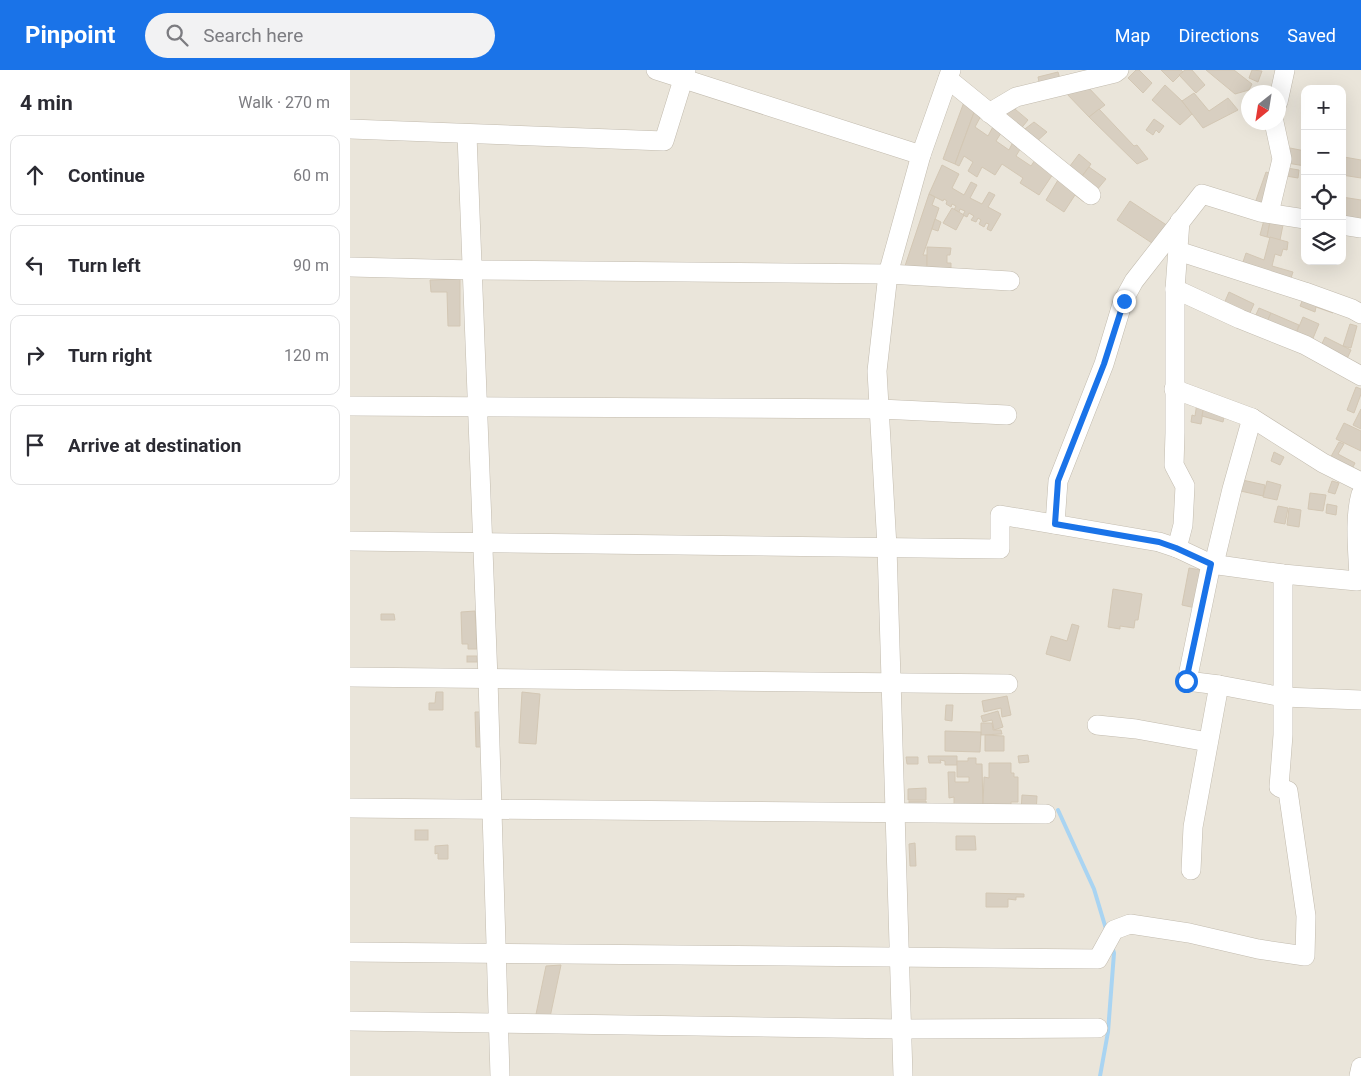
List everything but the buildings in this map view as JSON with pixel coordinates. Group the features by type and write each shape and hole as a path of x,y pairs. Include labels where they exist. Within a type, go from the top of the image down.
{"street":[{"path":"656,70 684,74 921,155"},
{"path":"989,113 1016,97 1115,73 1119,70"},
{"path":"1282,85 1285,70"},
{"path":"350,129 664,141 684,74"},
{"path":"903,1076 887,547 877,371 888,274 921,155 950,75 989,113 1091,195"},
{"path":"1269,213 1282,159 1276,130"},
{"path":"467,134 488,678 500,1076"},
{"path":"1055,524 1058,481 1104,364 1124,301 1134,281 1180,221 1202,194 1269,213 1301,218"},
{"path":"1176,548 1183,525 1184,486 1174,465 1176,432 1174,290 1180,221"},
{"path":"1346,226 1361,228"},
{"path":"1178,250 1305,292 1361,314"},
{"path":"350,267 888,274 1010,281"},
{"path":"1174,290 1305,345 1361,376"},
{"path":"1174,389 1252,418 1323,463 1361,482"},
{"path":"350,406 880,409 1007,415"},
{"path":"1252,418 1212,564 1186,681 1219,685 1283,698 1361,700"},
{"path":"350,541 1000,549 1000,515 1159,542 1212,564 1283,574 1357,581 1359,578 1358,528 1361,494"},
{"path":"350,952 1098,959 1114,930 1130,924 1189,933 1258,949 1305,956 1306,916 1288,791 1279,786 1283,735 1283,574"},
{"path":"350,677 1008,684"},
{"path":"1191,870 1193,827 1219,685"},
{"path":"1098,725 1136,729 1208,742"},
{"path":"350,808 1046,814"},
{"path":"350,1021 902,1029 1098,1028"},
{"path":"1359,1076 1361,1067"}],"shaded area":[{"path":"350,70 1361,70 1361,1076 350,1076"}],"waterway":[{"path":"1058,810 1094,889 1106,929"},
{"path":"1100,1076 1108,1032 1114,953 1112,947"}],"route":[{"path":"1124,301 1104,364 1058,481 1055,524 1159,542 1211,564 1186,681"}]}
